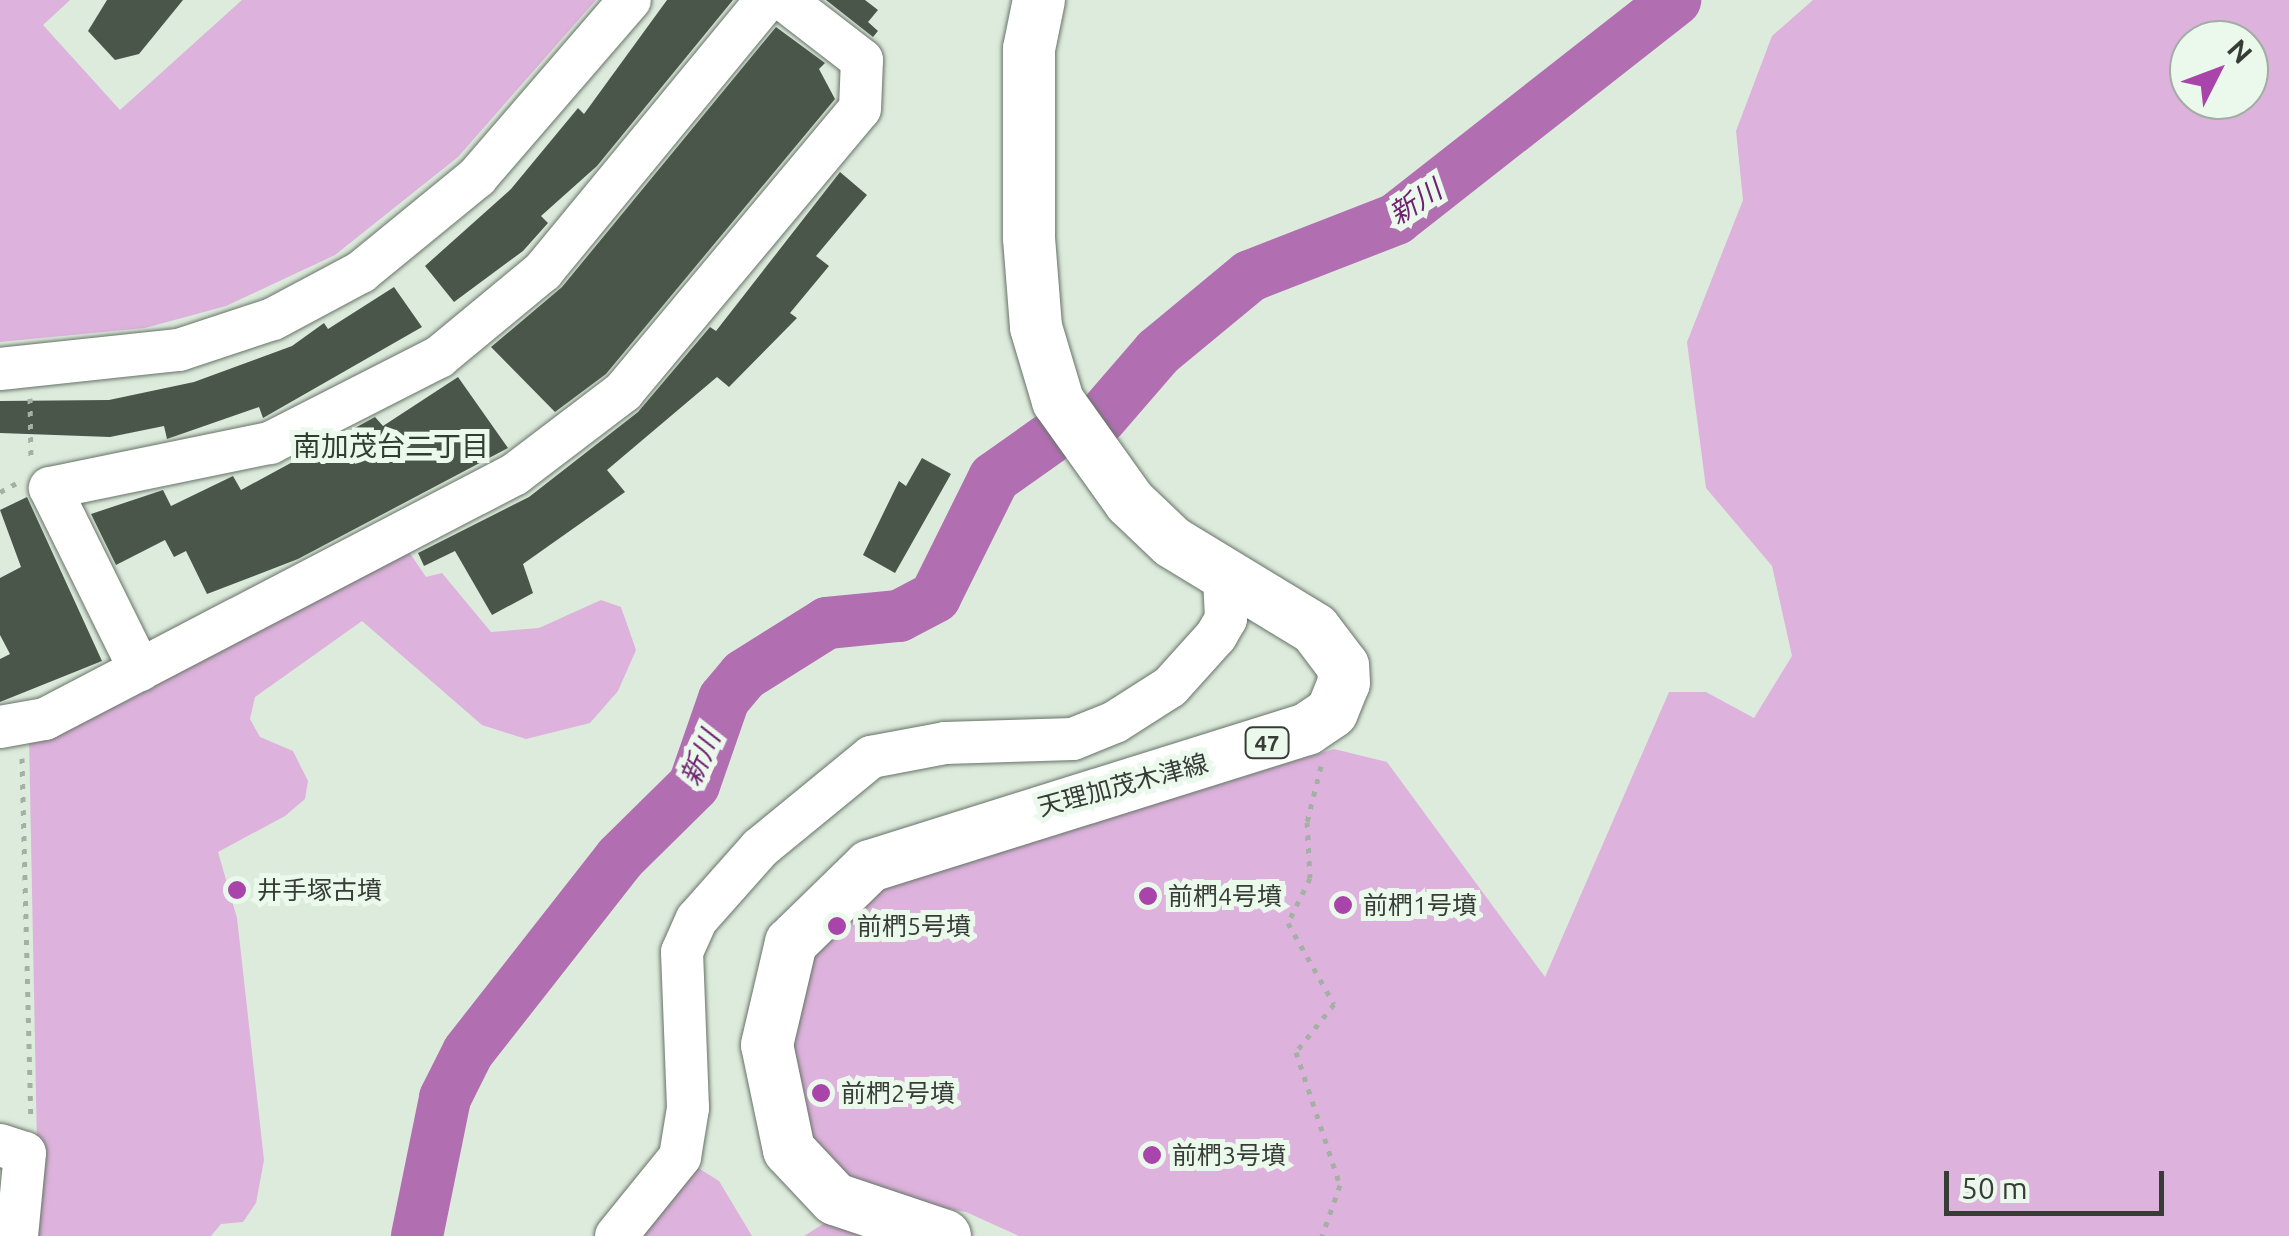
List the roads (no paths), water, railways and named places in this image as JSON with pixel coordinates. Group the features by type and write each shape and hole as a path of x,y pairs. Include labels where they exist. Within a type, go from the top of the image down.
{"main road":[{"name":"天理加茂木津線","path":"945,1236 836,1199 789,1150 767,1045 791,943 824,902 904,850 1308,729 1342,698 1334,649 1292,613 1224,577 1172,542 1098,466 1046,370 1026,107 1040,0"}],"street":[{"path":"15,370 130,361 226,337 361,272 477,177 630,0"},
{"path":"140,670 50,488 270,443 439,357 543,271 766,0"},
{"path":"10,726 140,670 515,474 652,363 860,108 862,60 784,0"},
{"path":"616,1236 680,1157 688,1108 682,952 697,919 760,848 871,758 945,744 1074,738 1115,722 1170,687 1216,636 1226,618 1224,577"},
{"path":"13,1149 17,1236"}],"waterway":[{"name":"新川","path":"1101,418 1158,352 1250,276 1396,219 1675,0"},
{"name":"新川","path":"417,1236 445,1098 468,1052 620,858 694,785 724,699 744,675 827,623 899,616 935,597 994,478 1049,439"}],"place":[{"name":"井手塚古墳","path":"237,890"},
{"name":"前椚4号墳","path":"1148,896"},
{"name":"前椚1号墳","path":"1343,905"},
{"name":"前椚5号墳","path":"837,926"},
{"name":"前椚2号墳","path":"821,1093"},
{"name":"前椚3号墳","path":"1152,1155"}],"district":[{"name":"南加茂台二丁目","path":"391,446"}]}
